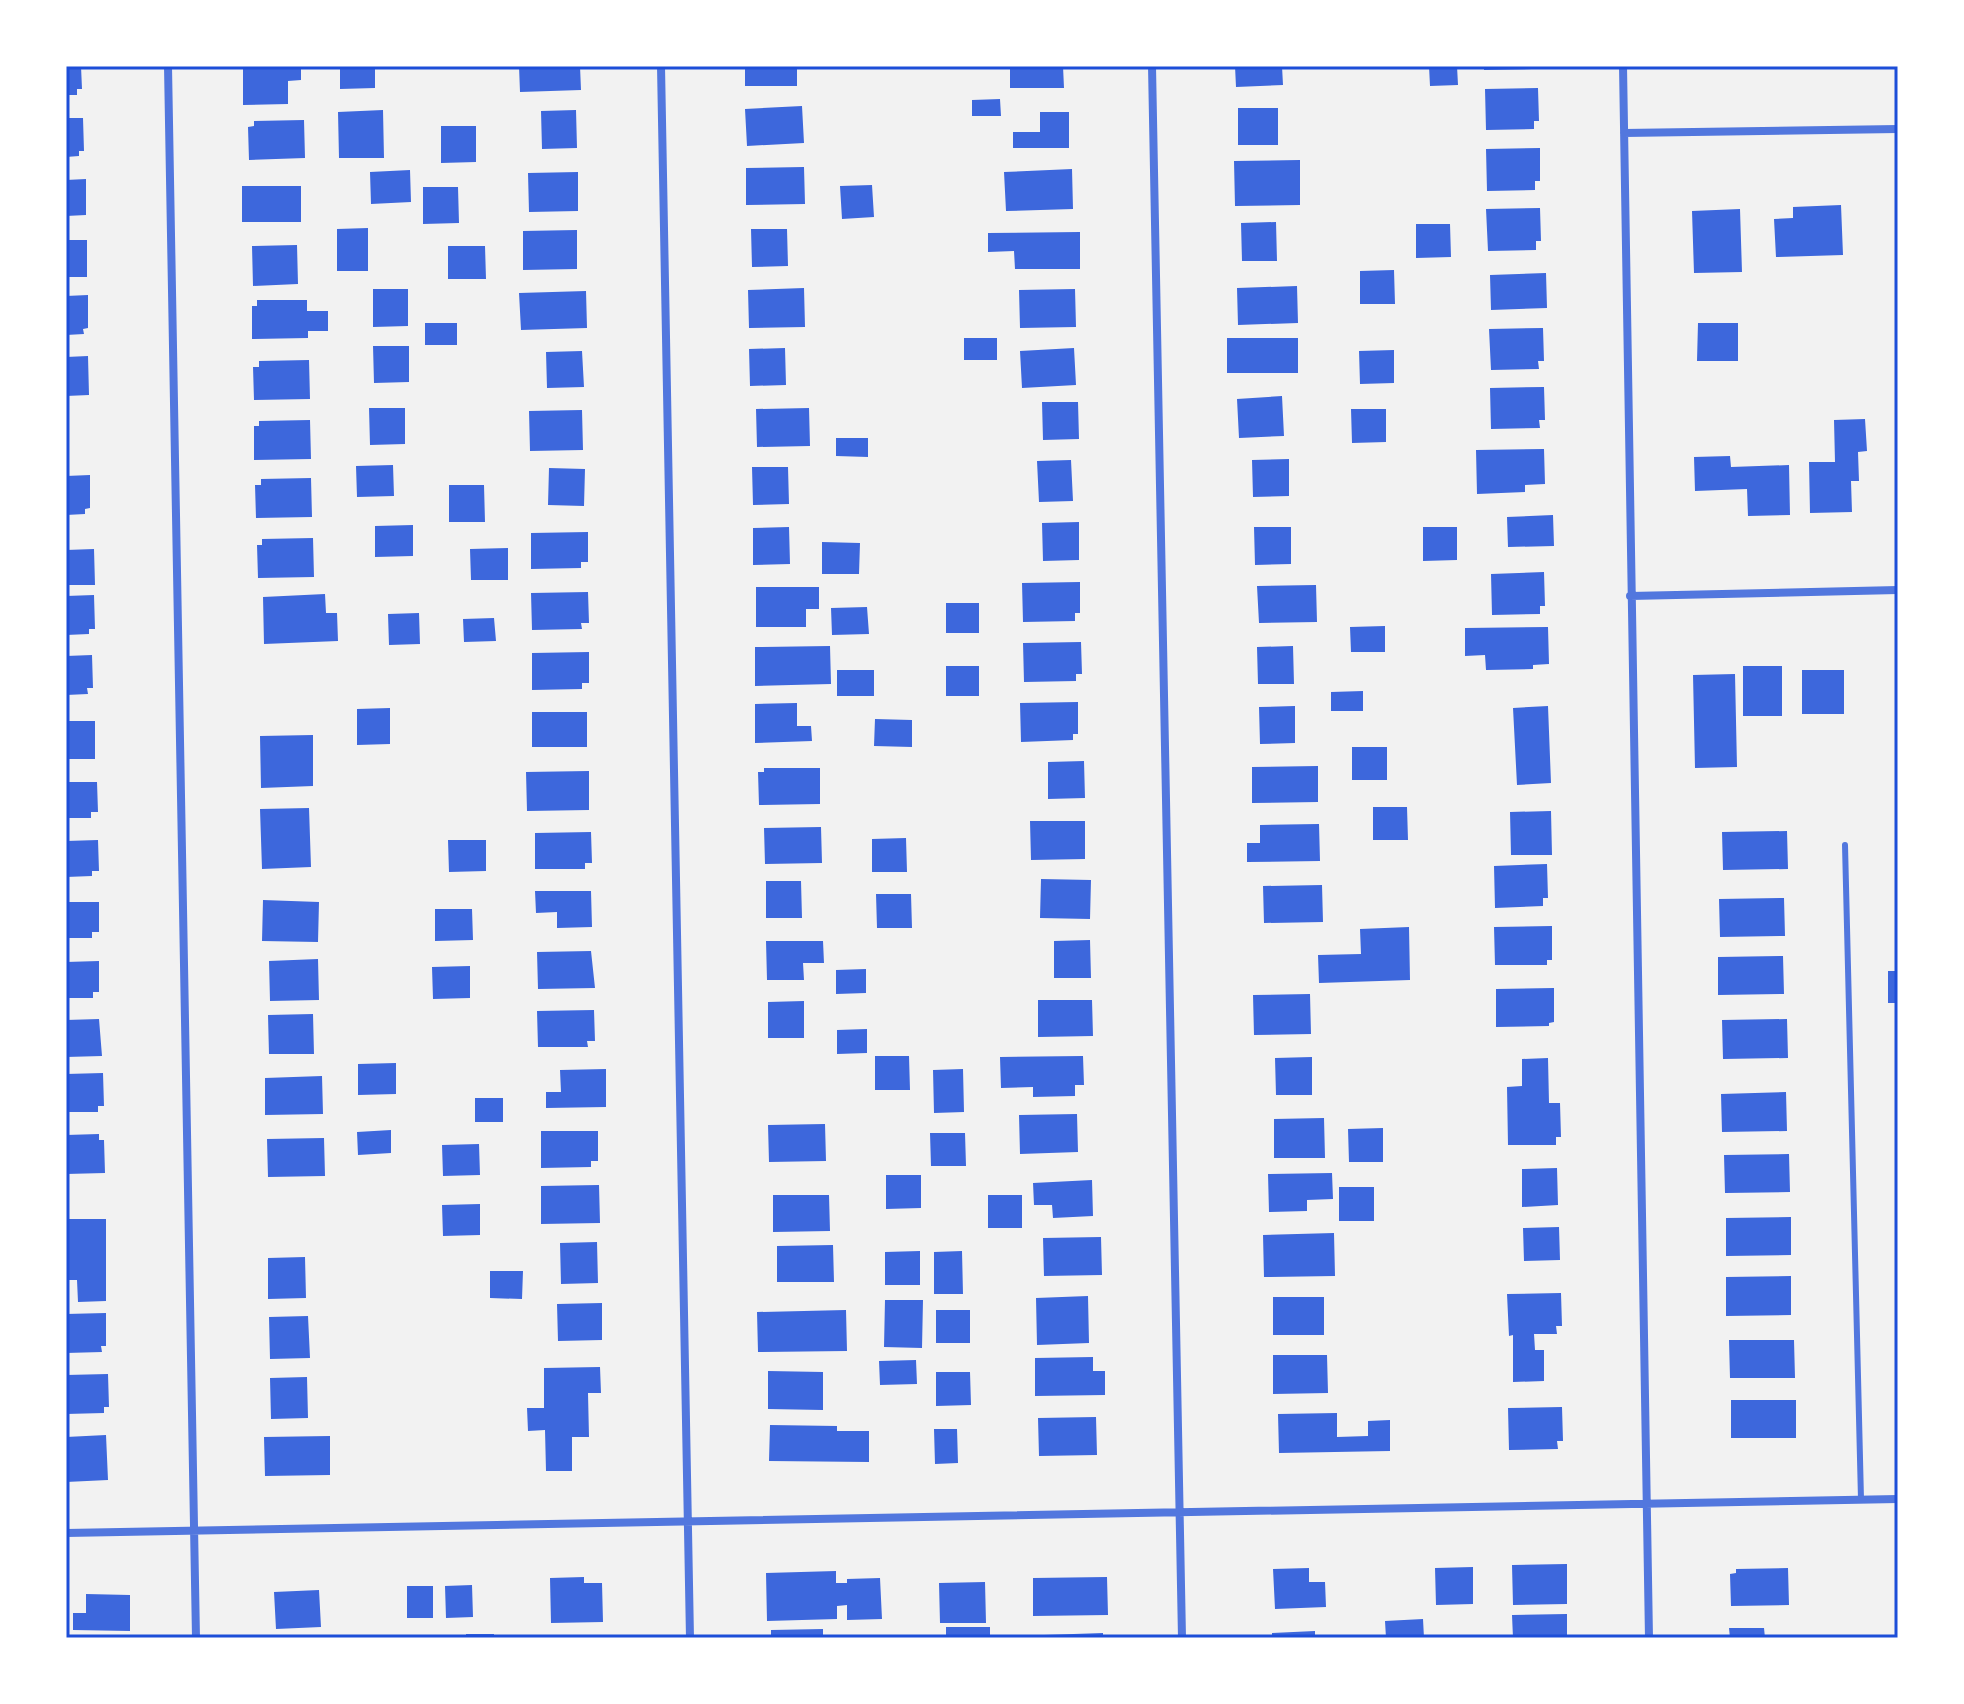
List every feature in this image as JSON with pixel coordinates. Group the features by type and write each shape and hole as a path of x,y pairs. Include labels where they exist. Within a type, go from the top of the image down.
{"street":[{"path":"168,66 196,1638"},
{"path":"661,66 690,1638"},
{"path":"1152,66 1182,1638"},
{"path":"1623,66 1649,1638"},
{"path":"1624,133 1898,129"},
{"path":"1630,596 1898,590"},
{"path":"66,1533 1898,1499"}],"lane":[{"path":"1845,845 1861,1499"}],"building":[{"path":"66,66 81,66 82,89 77,89 77,95 66,95"},
{"path":"243,66 301,66 301,80 288,81 288,104 243,105"},
{"path":"340,66 375,66 375,88 340,89"},
{"path":"519,66 580,66 581,90 520,92"},
{"path":"745,66 797,66 797,86 745,86"},
{"path":"1010,66 1063,66 1064,88 1010,88"},
{"path":"1235,66 1282,66 1283,85 1236,87"},
{"path":"1429,66 1457,66 1458,85 1430,86"},
{"path":"1484,66 1532,66 1532,69 1484,70"},
{"path":"1538,88 1539,121 1534,121 1534,129 1486,130 1485,89"},
{"path":"1000,99 1001,116 972,116 972,100"},
{"path":"802,106 804,143 747,146 745,109"},
{"path":"1238,108 1278,108 1278,145 1238,145"},
{"path":"383,110 384,158 339,158 338,112"},
{"path":"576,110 577,148 542,149 541,111"},
{"path":"1040,112 1069,112 1069,148 1013,148 1013,132 1040,132"},
{"path":"66,118 83,118 84,151 79,151 79,156 66,157"},
{"path":"304,120 305,158 249,160 248,127 254,126 254,121"},
{"path":"441,126 476,126 476,162 441,163"},
{"path":"1540,148 1540,181 1535,181 1535,190 1487,191 1486,149"},
{"path":"1300,160 1300,205 1235,206 1234,161"},
{"path":"804,167 805,204 746,205 746,168"},
{"path":"1072,169 1073,209 1006,211 1004,172"},
{"path":"410,170 411,202 371,204 370,172"},
{"path":"578,172 578,211 529,212 528,173"},
{"path":"86,179 86,215 66,216 66,180"},
{"path":"872,185 874,217 842,219 840,186"},
{"path":"242,186 301,186 301,222 242,222"},
{"path":"423,187 458,187 459,223 423,224"},
{"path":"1841,205 1843,255 1776,257 1774,219 1793,218 1793,207"},
{"path":"1540,208 1541,241 1536,241 1536,250 1488,251 1486,209"},
{"path":"1740,209 1742,272 1694,273 1692,211"},
{"path":"1276,222 1277,261 1242,261 1241,223"},
{"path":"1416,224 1450,224 1451,257 1416,258"},
{"path":"368,228 368,271 337,271 337,229"},
{"path":"751,229 787,229 788,266 752,267"},
{"path":"577,230 577,269 523,270 523,231"},
{"path":"1080,232 1080,269 1015,269 1014,251 988,252 988,233"},
{"path":"66,240 87,240 87,277 66,277"},
{"path":"297,245 298,284 253,286 252,246"},
{"path":"448,246 485,246 486,279 448,279"},
{"path":"1394,270 1395,304 1360,304 1360,271"},
{"path":"1546,273 1547,308 1491,310 1490,275"},
{"path":"1297,286 1298,323 1238,325 1237,288"},
{"path":"804,288 805,327 749,328 748,290"},
{"path":"373,289 408,289 408,326 373,327"},
{"path":"1075,289 1076,327 1020,328 1019,290"},
{"path":"586,291 587,328 521,330 519,293"},
{"path":"88,295 88,328 83,329 84,334 66,335 66,296"},
{"path":"257,300 307,300 307,311 328,311 328,331 308,331 308,338 252,339 252,306 257,306"},
{"path":"425,323 457,323 457,345 425,345"},
{"path":"1698,323 1738,323 1738,361 1697,361"},
{"path":"1543,328 1544,361 1538,361 1539,369 1491,370 1489,329"},
{"path":"964,338 997,338 997,360 964,360"},
{"path":"1227,338 1298,338 1298,373 1227,373"},
{"path":"373,346 409,346 409,382 374,383"},
{"path":"785,348 786,385 750,386 749,349"},
{"path":"1074,348 1076,385 1022,388 1020,351"},
{"path":"1394,350 1394,383 1360,384 1359,351"},
{"path":"582,351 584,387 547,388 546,352"},
{"path":"88,356 89,395 66,396 66,357"},
{"path":"309,360 310,399 254,400 253,367 259,367 259,361"},
{"path":"1544,387 1545,420 1539,420 1540,428 1491,429 1490,388"},
{"path":"1282,396 1284,436 1239,438 1237,399"},
{"path":"1042,402 1078,402 1079,439 1043,440"},
{"path":"369,408 405,408 405,444 370,445"},
{"path":"809,408 810,446 757,447 756,409"},
{"path":"1351,409 1386,409 1386,442 1352,443"},
{"path":"582,410 583,450 530,451 529,411"},
{"path":"1865,419 1867,451 1858,452 1859,481 1851,481 1852,512 1810,513 1809,462 1835,462 1834,420"},
{"path":"310,420 311,459 254,460 254,426 259,426 259,421"},
{"path":"836,438 868,438 868,457 836,456"},
{"path":"1544,449 1545,484 1525,485 1525,492 1477,494 1476,450"},
{"path":"1730,456 1731,467 1789,465 1790,515 1748,516 1747,489 1695,491 1694,457"},
{"path":"1289,459 1289,496 1253,497 1252,460"},
{"path":"1071,460 1073,501 1039,502 1037,461"},
{"path":"393,465 394,496 357,497 356,466"},
{"path":"752,467 788,467 789,504 753,505"},
{"path":"549,468 585,469 584,506 548,505"},
{"path":"90,475 90,508 85,509 85,514 66,515 66,476"},
{"path":"311,478 312,517 256,518 255,485 261,485 261,479"},
{"path":"449,485 484,485 485,522 449,522"},
{"path":"1553,515 1554,546 1508,547 1507,517"},
{"path":"1079,522 1079,560 1043,561 1042,523"},
{"path":"413,525 413,556 375,557 375,526"},
{"path":"789,527 790,564 753,565 753,528"},
{"path":"1254,527 1291,527 1291,564 1255,565"},
{"path":"1423,527 1457,527 1457,560 1423,561"},
{"path":"588,532 588,562 581,562 581,568 531,569 531,533"},
{"path":"313,538 314,577 258,578 257,545 262,545 262,539"},
{"path":"822,542 860,543 859,574 822,574"},
{"path":"508,548 508,580 471,580 470,549"},
{"path":"94,549 95,585 66,585 66,550"},
{"path":"1544,572 1545,606 1540,606 1540,614 1492,615 1491,574"},
{"path":"1080,582 1080,613 1075,613 1075,621 1023,622 1022,583"},
{"path":"1316,585 1317,622 1259,623 1257,586"},
{"path":"756,587 819,587 819,609 806,609 806,627 756,627"},
{"path":"588,592 589,623 581,623 582,629 532,630 531,593"},
{"path":"325,594 326,613 337,613 338,641 264,644 263,597"},
{"path":"94,595 95,629 89,629 89,634 66,635 66,596"},
{"path":"946,603 979,603 979,633 946,633"},
{"path":"867,607 869,634 832,635 831,608"},
{"path":"419,613 420,644 389,645 388,614"},
{"path":"494,618 496,641 464,642 463,619"},
{"path":"1385,626 1385,652 1351,652 1350,627"},
{"path":"1548,627 1549,664 1533,665 1533,669 1486,670 1485,655 1465,656 1465,628"},
{"path":"1081,642 1082,674 1076,674 1076,681 1024,682 1023,643"},
{"path":"830,646 831,684 755,686 755,647"},
{"path":"1293,646 1294,684 1258,684 1257,647"},
{"path":"589,652 589,683 582,683 582,689 532,690 532,653"},
{"path":"92,655 93,688 87,688 88,694 66,695 66,656"},
{"path":"946,666 979,666 979,696 946,696"},
{"path":"1743,666 1782,666 1782,716 1743,716"},
{"path":"837,670 874,670 874,696 837,696"},
{"path":"1802,670 1844,670 1844,714 1802,714"},
{"path":"1735,674 1737,767 1695,768 1693,675"},
{"path":"1363,691 1363,711 1331,711 1331,692"},
{"path":"1078,702 1078,734 1073,734 1073,740 1021,742 1020,703"},
{"path":"797,703 797,726 811,726 812,741 755,743 755,704"},
{"path":"1295,706 1295,743 1260,744 1259,707"},
{"path":"1548,706 1551,783 1517,785 1513,708"},
{"path":"390,708 390,744 357,745 357,709"},
{"path":"532,712 587,712 587,747 532,747"},
{"path":"875,719 912,720 912,747 874,746"},
{"path":"66,721 95,721 95,759 66,759"},
{"path":"313,735 313,786 261,788 260,736"},
{"path":"1352,747 1387,747 1387,780 1352,780"},
{"path":"1084,761 1085,798 1048,799 1048,762"},
{"path":"1318,766 1318,802 1252,803 1252,767"},
{"path":"764,768 820,768 820,804 759,805 758,772 764,772"},
{"path":"589,771 589,810 527,811 526,772"},
{"path":"66,782 97,782 98,812 91,812 91,818 66,818"},
{"path":"1373,807 1407,807 1408,840 1373,840"},
{"path":"309,808 311,867 262,869 260,809"},
{"path":"1551,811 1552,855 1511,855 1510,812"},
{"path":"1030,821 1085,821 1085,859 1031,860"},
{"path":"1319,824 1320,861 1247,862 1247,843 1260,843 1260,825"},
{"path":"821,827 822,863 765,864 764,828"},
{"path":"1787,831 1788,869 1723,870 1722,832"},
{"path":"591,832 592,863 585,863 585,869 535,869 535,833"},
{"path":"906,838 907,872 872,872 872,839"},
{"path":"98,840 99,871 92,871 92,876 66,877 66,841"},
{"path":"448,840 486,840 486,871 449,872"},
{"path":"1547,864 1548,898 1543,898 1543,906 1495,908 1494,866"},
{"path":"1041,879 1091,880 1090,919 1040,918"},
{"path":"766,881 801,881 802,918 766,918"},
{"path":"1322,885 1323,922 1264,923 1263,886"},
{"path":"535,891 591,891 592,927 557,928 557,912 536,913"},
{"path":"876,894 911,894 912,928 877,928"},
{"path":"1784,898 1785,936 1720,937 1719,899"},
{"path":"263,900 319,902 318,942 262,941"},
{"path":"66,902 99,902 99,932 92,932 92,938 66,938"},
{"path":"435,909 472,909 473,940 435,941"},
{"path":"1552,926 1552,960 1547,960 1547,965 1495,965 1494,927"},
{"path":"1409,927 1410,980 1319,983 1318,955 1361,954 1360,929"},
{"path":"1090,940 1091,978 1054,978 1054,941"},
{"path":"766,941 823,941 824,963 803,963 804,980 767,980"},
{"path":"591,951 595,988 538,989 537,952"},
{"path":"1783,956 1784,994 1718,995 1718,957"},
{"path":"318,959 319,1000 270,1001 269,961"},
{"path":"99,961 99,992 93,992 93,998 66,998 66,962"},
{"path":"470,966 470,998 433,999 432,967"},
{"path":"866,969 866,993 836,994 836,970"},
{"path":"1888,971 1898,971 1898,1003 1888,1003"},
{"path":"1554,988 1554,1022 1549,1026 1496,1027 1496,989"},
{"path":"1310,994 1311,1034 1254,1035 1253,995"},
{"path":"1038,1000 1092,1000 1093,1036 1038,1037"},
{"path":"804,1001 804,1038 768,1038 768,1002"},
{"path":"594,1010 595,1041 587,1041 588,1047 538,1047 537,1011"},
{"path":"313,1014 314,1054 269,1054 268,1015"},
{"path":"99,1019 102,1056 66,1057 66,1020"},
{"path":"1787,1019 1788,1058 1723,1059 1722,1020"},
{"path":"867,1029 867,1053 837,1054 837,1030"},
{"path":"875,1056 909,1056 910,1090 875,1090"},
{"path":"1083,1056 1084,1085 1075,1085 1075,1096 1033,1097 1033,1087 1001,1088 1000,1057"},
{"path":"1312,1057 1312,1095 1276,1095 1275,1058"},
{"path":"1548,1058 1549,1103 1560,1103 1561,1137 1556,1137 1556,1145 1508,1145 1507,1087 1522,1086 1522,1059"},
{"path":"396,1063 396,1094 358,1095 358,1064"},
{"path":"606,1069 606,1107 546,1108 546,1092 561,1092 560,1070"},
{"path":"963,1069 964,1112 934,1113 933,1070"},
{"path":"103,1073 104,1106 98,1106 98,1112 66,1112 66,1074"},
{"path":"322,1076 323,1114 265,1115 265,1078"},
{"path":"1786,1092 1787,1131 1722,1132 1721,1094"},
{"path":"475,1098 503,1098 503,1122 475,1122"},
{"path":"1077,1114 1078,1152 1020,1154 1019,1115"},
{"path":"1324,1118 1325,1158 1274,1158 1274,1119"},
{"path":"825,1124 826,1161 769,1162 768,1125"},
{"path":"1383,1128 1383,1162 1349,1162 1348,1129"},
{"path":"391,1130 391,1153 358,1155 357,1132"},
{"path":"541,1131 598,1131 598,1161 591,1161 591,1167 541,1168"},
{"path":"930,1133 965,1133 966,1166 931,1166"},
{"path":"99,1134 99,1140 104,1140 105,1173 66,1174 66,1135"},
{"path":"324,1138 325,1176 268,1177 267,1139"},
{"path":"479,1144 480,1175 443,1176 442,1145"},
{"path":"1789,1154 1790,1192 1725,1193 1724,1155"},
{"path":"1557,1168 1558,1205 1522,1207 1522,1169"},
{"path":"1332,1173 1333,1199 1307,1200 1307,1211 1269,1212 1268,1174"},
{"path":"886,1175 921,1175 921,1208 886,1209"},
{"path":"1092,1180 1093,1216 1053,1218 1052,1205 1034,1205 1033,1183"},
{"path":"599,1185 600,1223 541,1224 541,1186"},
{"path":"1339,1187 1374,1187 1374,1221 1339,1221"},
{"path":"773,1195 829,1195 830,1231 773,1232"},
{"path":"988,1195 1022,1195 1022,1228 988,1228"},
{"path":"480,1204 480,1235 443,1236 442,1205"},
{"path":"1791,1217 1791,1255 1726,1256 1726,1218"},
{"path":"66,1219 106,1219 106,1301 78,1302 77,1280 66,1280"},
{"path":"1559,1227 1560,1260 1524,1261 1523,1228"},
{"path":"1334,1233 1335,1276 1264,1277 1263,1235"},
{"path":"1101,1237 1102,1275 1044,1276 1043,1238"},
{"path":"597,1242 598,1283 561,1284 560,1243"},
{"path":"833,1245 834,1282 777,1282 777,1246"},
{"path":"920,1251 920,1285 885,1285 885,1252"},
{"path":"962,1251 963,1294 934,1294 934,1252"},
{"path":"305,1257 306,1298 268,1299 268,1258"},
{"path":"490,1271 523,1271 522,1299 490,1298"},
{"path":"1791,1276 1791,1315 1726,1316 1726,1277"},
{"path":"1561,1293 1562,1326 1556,1326 1557,1334 1534,1334 1535,1350 1544,1350 1544,1381 1513,1382 1513,1335 1509,1336 1507,1294"},
{"path":"1088,1296 1089,1343 1037,1345 1036,1298"},
{"path":"1273,1297 1324,1297 1324,1335 1273,1335"},
{"path":"885,1300 923,1300 922,1348 884,1347"},
{"path":"602,1303 602,1340 558,1341 557,1304"},
{"path":"846,1310 847,1351 758,1352 757,1312"},
{"path":"936,1310 970,1310 970,1343 936,1343"},
{"path":"106,1313 106,1346 101,1346 102,1352 66,1353 66,1314"},
{"path":"308,1316 310,1358 270,1359 269,1317"},
{"path":"1729,1340 1794,1340 1795,1378 1730,1378"},
{"path":"1273,1355 1327,1355 1328,1393 1273,1394"},
{"path":"1093,1357 1093,1371 1105,1371 1105,1395 1035,1396 1035,1358"},
{"path":"916,1360 917,1384 880,1385 879,1361"},
{"path":"600,1367 601,1393 588,1393 589,1437 572,1437 572,1471 546,1471 545,1430 528,1431 527,1408 544,1408 544,1368"},
{"path":"768,1371 823,1372 823,1410 768,1409"},
{"path":"936,1372 970,1372 971,1405 936,1406"},
{"path":"108,1374 109,1407 104,1407 104,1413 66,1414 66,1375"},
{"path":"307,1377 308,1418 271,1419 270,1378"},
{"path":"1731,1400 1796,1400 1796,1438 1731,1438"},
{"path":"1562,1407 1563,1441 1557,1441 1558,1449 1509,1450 1508,1408"},
{"path":"1337,1413 1337,1437 1368,1436 1368,1421 1390,1420 1390,1451 1279,1453 1278,1414"},
{"path":"1096,1417 1097,1455 1039,1456 1038,1418"},
{"path":"770,1425 837,1426 837,1431 869,1431 869,1462 769,1461"},
{"path":"934,1429 957,1429 958,1463 935,1464"},
{"path":"106,1435 108,1480 66,1482 66,1437"},
{"path":"330,1436 330,1475 265,1476 264,1437"},
{"path":"1567,1564 1567,1604 1513,1605 1512,1565"},
{"path":"1473,1567 1473,1604 1436,1605 1435,1568"},
{"path":"1309,1568 1309,1582 1325,1582 1326,1607 1275,1609 1273,1569"},
{"path":"1788,1568 1789,1605 1731,1606 1730,1574 1736,1573 1736,1569"},
{"path":"836,1571 836,1583 847,1583 847,1579 880,1578 882,1619 847,1620 847,1605 837,1606 837,1619 767,1621 766,1573"},
{"path":"584,1577 584,1583 602,1583 603,1622 551,1623 550,1578"},
{"path":"1107,1577 1108,1615 1033,1616 1033,1578"},
{"path":"985,1582 986,1623 940,1623 939,1583"},
{"path":"472,1585 473,1617 446,1618 445,1586"},
{"path":"407,1586 433,1586 433,1618 407,1618"},
{"path":"319,1590 321,1627 276,1629 274,1592"},
{"path":"86,1594 130,1595 130,1631 73,1630 73,1613 86,1613"},
{"path":"1567,1614 1567,1638 1513,1638 1512,1615"},
{"path":"1423,1619 1424,1638 1386,1638 1385,1621"},
{"path":"946,1627 990,1627 990,1638 946,1638"},
{"path":"1729,1628 1764,1628 1765,1638 1730,1638"},
{"path":"823,1629 823,1638 771,1638 771,1630"},
{"path":"1315,1631 1315,1638 1272,1638 1272,1633"},
{"path":"1103,1633 1103,1638 1044,1638 1044,1635"},
{"path":"466,1634 494,1634 494,1638 466,1638"}]}
